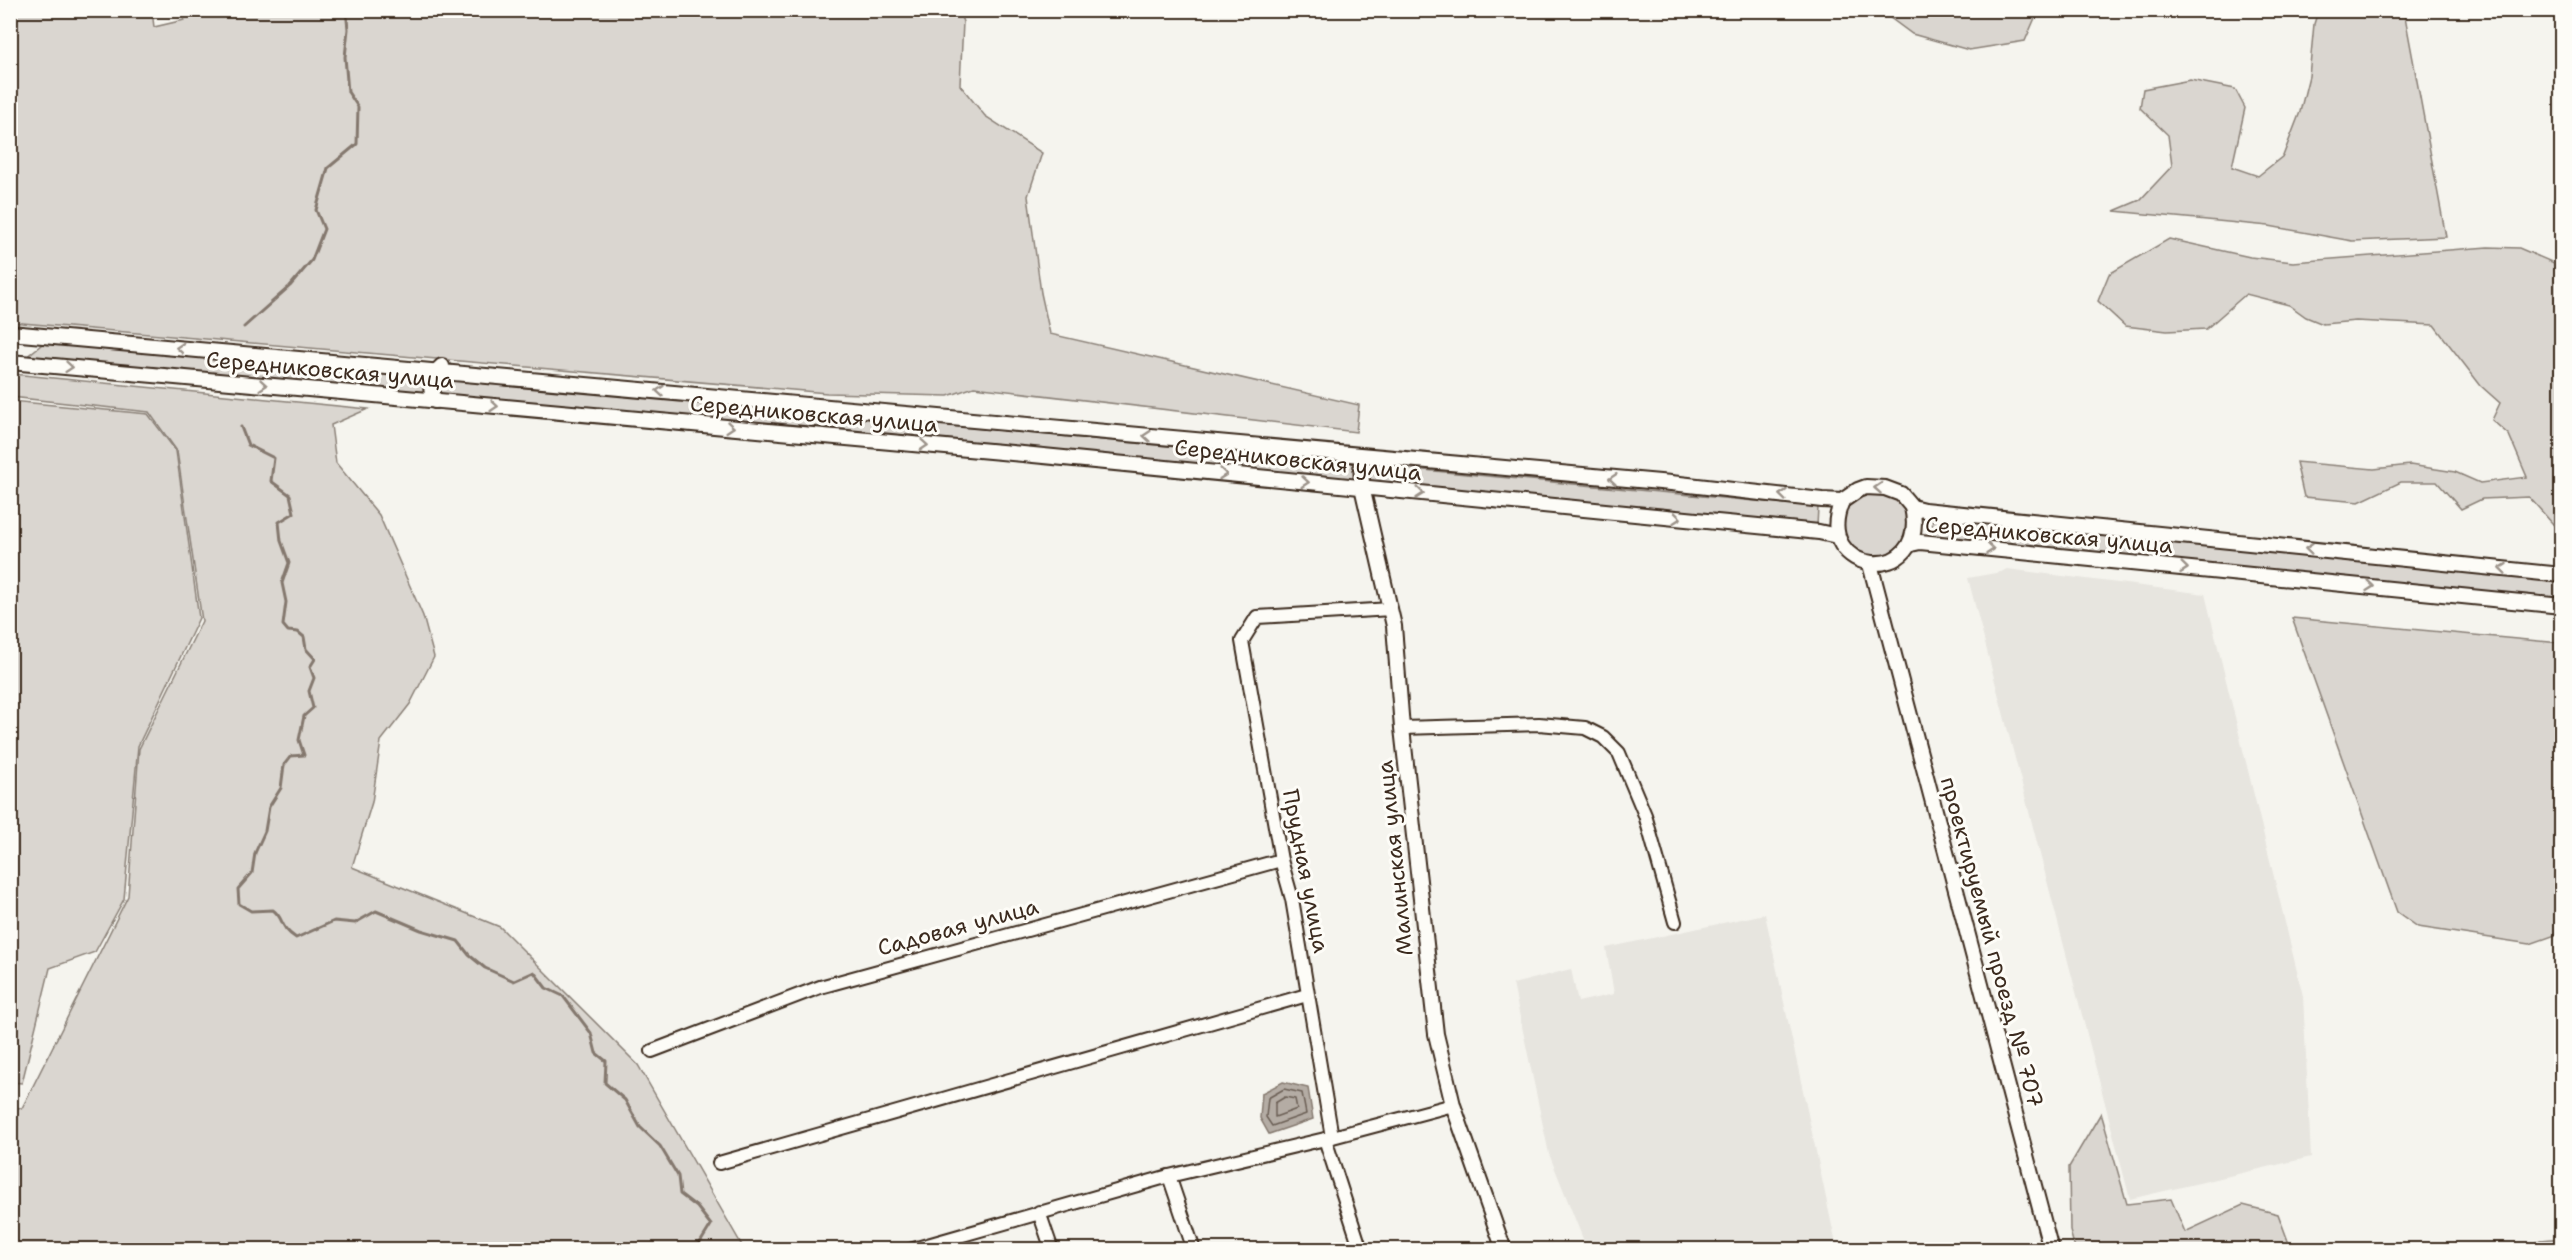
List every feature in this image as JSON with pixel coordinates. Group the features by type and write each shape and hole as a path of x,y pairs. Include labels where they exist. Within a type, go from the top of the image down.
{"street":[{"name":"Середниковская улица","path":"10,333 1842,501 1866,487 1885,488 1901,494 1912,507 1924,510 2562,575"},
{"name":"Середниковская улица","path":"10,362 1023,454 1819,532 1837,536"},
{"path":"435,401 430,387 431,379 436,371"},
{"name":"Малинская улица","path":"1361,456 1362,487 1391,609 1436,1034 1453,1104 1504,1250"},
{"path":"1842,501 1836,514 1837,536 1845,550 1853,557 1870,564"},
{"path":"1911,544 1915,527 1912,507"},
{"name":"Середниковская улица","path":"1870,564 1897,558 1911,544 1920,542 2562,606"},
{"name":"проектируемый проезд № 707","path":"1870,564 2050,1250"},
{"name":"Прудная улица","path":"1360,1250 1328,1138 1292,899 1281,860 1242,641 1257,617 1391,609"},
{"path":"1402,728 1539,724 1585,728 1603,737 1619,753 1645,815 1675,922"},
{"name":"Садовая улица","path":"652,1050 820,987 1281,860"},
{"path":"719,1163 1307,995"},
{"path":"910,1250 1170,1176 1328,1138 1453,1104"},
{"path":"1170,1176 1194,1250"},
{"path":"1040,1212 1052,1250"}],"shaded area":[{"path":"25,10 152,11 154,27 184,20 188,10 959,11 963,22 960,85 985,116 1042,153 1028,196 1041,293 1050,334 1359,405 1356,432 974,387 948,396 827,393 11,322 10,13"},
{"path":"1888,10 2038,11 2025,41 1969,50 1912,34 1889,17"},
{"path":"2318,11 2404,11 2446,237 2352,241 2269,226 2114,211 2140,200 2172,166 2168,135 2140,108 2143,89 2190,80 2235,89 2245,108 2232,167 2258,176 2283,156 2300,112 2309,76 2314,24"},
{"path":"2169,239 2250,257 2293,262 2488,247 2519,248 2561,266 2561,533 2529,497 2482,499 2461,509 2437,482 2401,482 2359,502 2304,497 2296,462 2374,469 2410,465 2455,472 2480,483 2527,477 2509,435 2492,420 2500,403 2481,386 2434,325 2356,321 2323,324 2306,317 2289,305 2246,294 2206,329 2167,331 2125,326 2098,301 2109,274"},
{"path":"46,341 1818,507 1817,526 25,358"},
{"path":"13,374 368,409 331,425 336,463 379,515 423,616 434,657 410,704 381,741 372,802 352,867 500,927 638,1065 744,1249 11,1249 11,1107 22,1108 128,896 139,749 202,621 177,451 149,412 11,397"},
{"path":"11,401 148,414 176,451 199,618 138,746 124,899 95,952 50,968 22,1083 10,1082"},
{"path":"1871,489 1903,502 1911,522 1898,552 1866,559 1842,537 1847,504"},
{"path":"1933,518 2561,580 2561,599 1931,536"},
{"path":"2007,569 2205,594 2303,996 2311,1157 2130,1199 1968,578"},
{"path":"2292,618 2561,643 2561,933 2530,944 2418,927 2397,912"},
{"path":"1765,914 1837,1249 1587,1249 1549,1154 1513,984 1571,969 1578,1002 1614,994 1606,948"},
{"path":"2101,1113 2127,1204 2171,1199 2185,1232 2243,1205 2278,1214 2291,1249 2075,1249 2070,1231 2069,1167"},
{"path":"2561,1238 2561,1244 2552,1249 2523,1249 2541,1240"}],"water":[{"path":"1283,1082 1308,1088 1313,1119 1269,1134 1260,1118 1262,1093"}],"waterway":[{"path":"244,327 290,286 312,260 324,229 316,210 328,168 357,144 358,107 348,92 345,57 348,29 346,10"},
{"path":"241,427 248,445 274,458 271,481 290,495 294,513 279,522 281,541 289,563 282,583 286,602 283,625 288,631 298,632 304,637 306,649 315,659 310,667 314,678 309,691 313,708 304,716 299,740 304,755 291,756 284,765 281,788 269,807 265,831 255,853 252,873 238,889 239,904 251,911 273,910 286,930 296,938 334,921 355,923 376,911 421,930 458,941 469,955 485,968 514,981 534,972 546,988 563,996 591,1033 596,1053 606,1061 605,1083 625,1100 640,1127 660,1146 678,1176 680,1194 697,1207 711,1225 698,1246 700,1250"}]}
